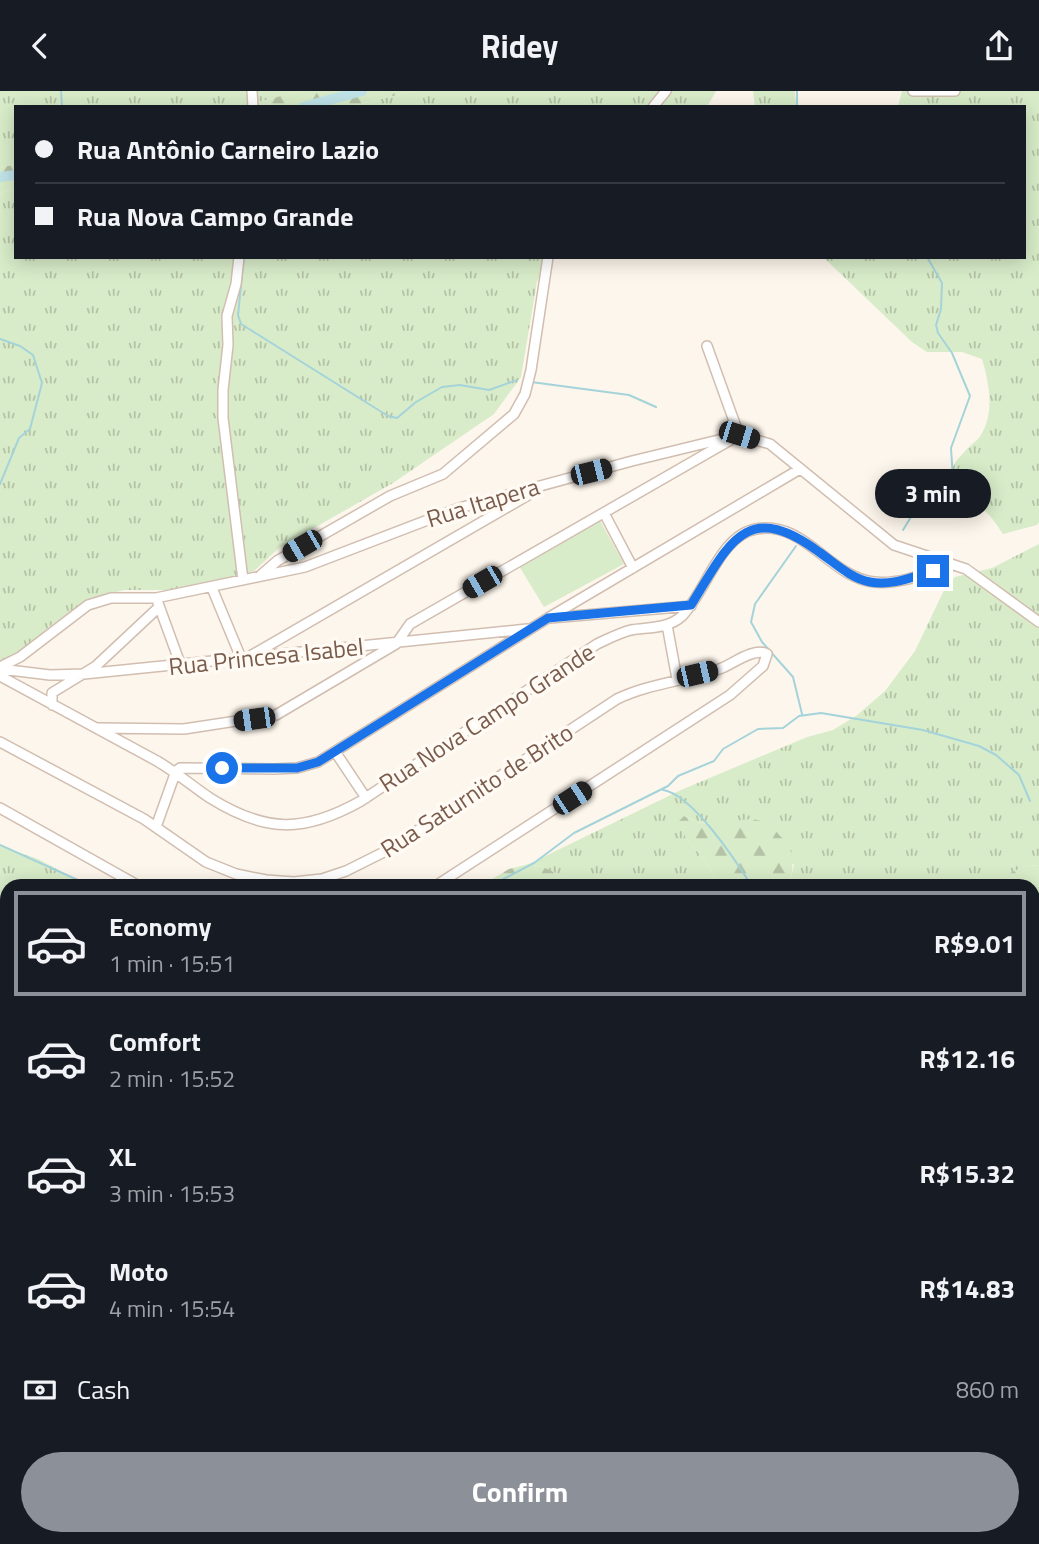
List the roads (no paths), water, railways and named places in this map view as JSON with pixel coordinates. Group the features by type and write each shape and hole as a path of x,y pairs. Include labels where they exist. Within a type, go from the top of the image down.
{"street":[{"path":"655,105 666,91"},
{"path":"913,91 955,91"},
{"path":"239,259 227,316 228,345 223,404 243,580"},
{"path":"261,576 276,561 390,496 443,474 514,414 525,394 531,370 548,259"},
{"path":"707,346 739,435"},
{"path":"97,728 184,729 276,715 396,644 410,624 739,435 770,445 894,545 966,569 1039,622"},
{"name":"Rua Itapera","path":"0,668 20,657 88,605 111,598 157,602 243,580 305,568 429,518 550,482 739,435"},
{"path":"156,827 176,771 185,767 297,768 318,762 548,618 800,468"},
{"path":"212,588 244,658 550,482"},
{"path":"604,513 633,568"},
{"name":"Rua Nova Campo Grande","path":"0,676 176,771 211,799 258,821 277,825 300,825 322,820 366,798 617,634 667,625 679,619 691,605 725,550 746,531 773,528 789,533 848,573 872,582 892,583 953,565"},
{"path":"52,705 52,693 96,666 157,602 181,666"},
{"path":"548,618 691,605"},
{"path":"667,625 677,679"},
{"name":"Rua Princesa Isabel","path":"0,668 57,675 84,674 532,628"},
{"name":"Rua Saturnito de Brito","path":"322,879 346,871 388,850 617,699 647,687 718,670 755,652 763,651 767,654 763,666 730,695 446,879"},
{"name":"Rua Saturnito de Brito","path":"0,742 156,827 206,862 236,874 261,879"},
{"path":"335,753 366,798"},
{"path":"0,808 126,879"}],"waterway":[{"path":"61,91 62,105"},
{"path":"310,105 362,91"},
{"path":"797,91 797,105"},
{"path":"0,177 14,175"},
{"path":"244,259 238,315 241,324 388,416 397,418 416,402 442,387 460,385 489,390 517,380"},
{"path":"903,530 914,512 951,487 951,448 970,396 952,353 938,333 936,325 941,309 942,283 928,259"},
{"path":"0,339 20,346 33,355 42,383 30,429 19,438 0,484"},
{"path":"531,382 629,395 656,407"},
{"path":"796,546 755,604 751,622 762,642 793,677 802,714"},
{"path":"503,879 534,863 574,833 668,786 678,776 714,761 723,749 758,729 783,728 799,716 821,713 923,730 979,746 996,755 1019,775 1030,801"},
{"path":"663,790 674,794 700,815 747,879"},
{"path":"0,845 76,879"}]}
